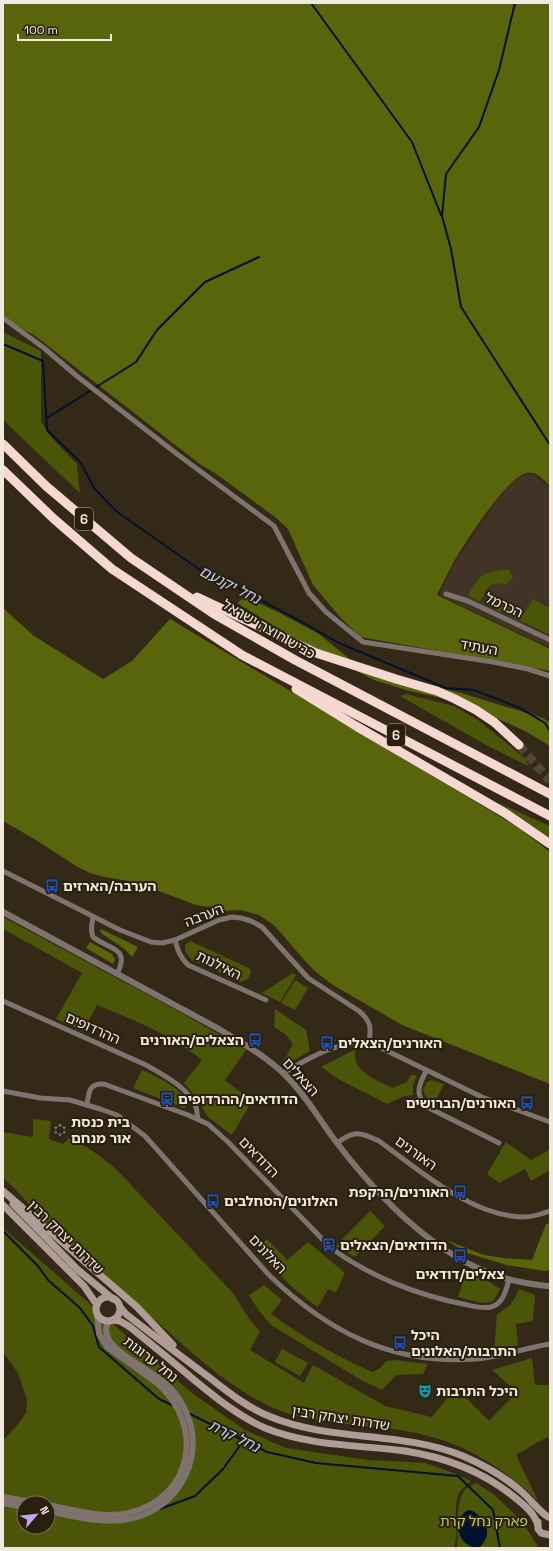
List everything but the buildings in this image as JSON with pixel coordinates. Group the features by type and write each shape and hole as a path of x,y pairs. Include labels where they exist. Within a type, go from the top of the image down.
{"highway":[{"name":"כביש חוצה ישראל","path":"3,444 46,486 131,558 220,617 276,650 550,794"},
{"name":"6","path":"3,470 54,520 112,568 242,655 550,816"},
{"path":"172,586 316,653 437,691 455,699 494,722 519,745"},
{"path":"242,655 356,726 506,812 550,844"}],"main road":[{"name":"שדרות יצחק רבין","path":"3,1192 73,1265 113,1298"},
{"path":"3,1192 137,1307 199,1370"},
{"name":"שדרות יצחק רבין","path":"3,1205 84,1286 92,1296 97,1309"},
{"path":"105,1298 113,1298 120,1307 118,1315 112,1320 102,1319 97,1309 99,1302 105,1298"},
{"name":"שדרות יצחק רבין","path":"120,1307 126,1314 199,1370 243,1402 270,1417 312,1429 420,1443 462,1456 485,1467 513,1485 549,1517"},
{"name":"שדרות יצחק רבין","path":"112,1320 120,1321 130,1326 224,1403 265,1428 310,1441 406,1452 432,1457 459,1465 509,1492 532,1514 536,1520 539,1531 547,1535"},
{"path":"538,1526 540,1520 545,1517 549,1517"},
{"path":"547,1535 550,1540"}],"street":[{"name":"העתיד","path":"3,318 44,348 78,377 177,454 274,526 309,594 326,612 363,642 493,662 528,669 550,676"},
{"name":"הכרמל","path":"446,594 468,601 550,640"},
{"name":"הערבה","path":"3,870 93,917 120,930 151,942 162,943 175,940 208,924 232,917 251,921 262,928 308,978 366,1017 371,1029 369,1044"},
{"name":"הצאלים","path":"3,912 244,1044 261,1055 283,1073 304,1097 337,1144 382,1195 434,1242 474,1266 509,1280 550,1286"},
{"path":"93,917 91,932 93,936 122,955 123,961 117,974"},
{"name":"האילנות","path":"175,940 181,958 188,965 266,1000"},
{"name":"ההרדופים","path":"3,1001 167,1077 185,1091 191,1098 196,1107 198,1119"},
{"path":"283,1073 328,1050 359,1042 379,1047 482,1097 550,1122"},
{"path":"426,1071 419,1086 419,1095 427,1107 499,1143"},
{"name":"הדודאים","path":"87,1105 89,1091 92,1087 97,1084 104,1084 198,1119 217,1131 331,1248 348,1260 375,1274 431,1296 479,1307 492,1307 499,1302 504,1296 509,1280"},
{"name":"האלונים","path":"3,1091 40,1098 70,1100 117,1115 145,1136 283,1289 330,1323 376,1347 395,1353 435,1359 475,1359 550,1344"},
{"name":"האורנים","path":"337,1144 352,1134 360,1133 367,1135 379,1141 444,1188 464,1200 497,1212 524,1217 550,1211"},
{"name":"נחל ערוגות","path":"56,1506 102,1515 121,1514 136,1511 156,1501 166,1492 176,1480 185,1461 187,1448 186,1431 182,1417 176,1405 157,1383 107,1347 99,1334 97,1309"},
{"name":"נחל ערוגות","path":"56,1512 101,1520 125,1520 134,1518 159,1506 173,1494 183,1480 190,1465 193,1449 192,1433 184,1409 175,1394 166,1384 113,1344 106,1332 106,1326 112,1320"},
{"path":"3,1497 16,1499"},
{"path":"3,1503 16,1505"}],"shaded area":[{"path":"527,474 534,475 550,487 550,648 439,595 453,565 497,500 512,483 521,476"}],"green space":[{"path":"3,3 550,3 550,486 540,476 534,473 527,473 518,477 508,486 497,498 466,543 452,565 437,595 550,649 550,671 360,637 340,617 313,585 288,529 275,517 215,473 201,465 34,335 3,319"},
{"path":"3,332 41,351 41,421 50,436 77,464 80,493 3,420"},
{"path":"508,569 513,577 505,585 495,583 489,587 479,602 468,595 480,578 487,573"},
{"path":"245,597 278,612 319,634 352,661 372,671 461,693 543,718 550,723 550,746 525,731 494,717 449,700 406,690 374,680 295,639 237,603"},
{"path":"499,598 524,614 533,599 545,606 550,607 550,635 493,608"},
{"path":"3,608 34,636 103,679 132,661 170,619 516,826 550,852 550,1084 402,1025 333,985 306,962 275,926 259,915 241,910 221,911 215,908 196,905 135,882 90,873 3,821"},
{"path":"406,694 454,706 478,720 526,759 528,766 486,745 400,696"},
{"path":"496,802 550,826 550,839"},
{"path":"3,917 178,1011 246,1050 225,1080 252,1101 232,1135 208,1117 196,1097 184,1083 202,1060 178,1043 125,1016 97,1005 83,1031 56,1019 82,973 3,929"},
{"path":"101,929 138,947 132,957 129,953 100,932"},
{"path":"190,941 249,968 251,971 249,977 241,982 192,960 185,947 185,945"},
{"path":"90,942 112,954 115,960 113,964 86,948"},
{"path":"293,973 296,975 280,1002 262,993"},
{"path":"295,980 308,988 295,1010 281,1003"},
{"path":"275,1009 306,1030 310,1051 291,1062 284,1061 293,1044 285,1034 274,1027"},
{"path":"356,1049 355,1057 357,1064 361,1069 372,1078 392,1088 407,1082 411,1075 417,1075 413,1085 413,1095 404,1096 387,1104 340,1080 321,1067"},
{"path":"142,1070 177,1089 186,1100 187,1106 184,1108 133,1088"},
{"path":"431,1080 444,1084 434,1104 428,1101 423,1090 427,1082"},
{"path":"33,1119 51,1121 49,1139 63,1144 69,1138 94,1152 116,1169 232,1292 248,1317 260,1331 250,1350 304,1383 313,1365 385,1406 432,1417 451,1393 460,1399 464,1396 489,1421 517,1392 492,1370 532,1358 535,1385 550,1385 550,1441 547,1437 516,1455 538,1501 511,1477 496,1467 467,1450 451,1443 416,1433 303,1418 267,1405 250,1396 219,1375 86,1260 44,1221 3,1178 3,1132 33,1137"},
{"path":"506,1142 531,1160 550,1150 550,1170 531,1181 525,1169 499,1183 487,1174"},
{"path":"370,1211 385,1226 355,1257 336,1246"},
{"path":"550,1223 550,1270 545,1271 507,1265 467,1253 446,1240 484,1255 532,1260 546,1224"},
{"path":"3,1228 192,1393 245,1430 286,1448 368,1460 426,1463 471,1481 458,1495 454,1548 3,1548 3,1440 15,1428 26,1413 27,1400 18,1373 3,1352"},
{"path":"267,1239 287,1260 308,1242 345,1273 336,1292 328,1289 318,1307 309,1301 285,1280 256,1249"},
{"path":"466,1273 488,1281 500,1289 493,1302 481,1303 458,1297"},
{"path":"264,1285 282,1300 271,1314 320,1346 373,1372 380,1368 386,1361 394,1360 428,1364 423,1374 396,1375 382,1390 361,1380 271,1325 259,1311 249,1295"},
{"path":"519,1289 535,1295 533,1321 516,1324 518,1345 494,1352 497,1314 511,1304"},
{"path":"282,1349 308,1363 300,1376 275,1362"},
{"name":"פארק נחל קרת","path":"476,1483 493,1494 521,1520 539,1548 457,1548 459,1502 465,1489"}],"water":[{"path":"469,1510 481,1518 487,1527 486,1538 479,1548 471,1547 465,1543 459,1532 459,1519"}],"waterway":[{"path":"311,3 412,142 441,215"},
{"path":"515,3 499,70 479,127 446,174 442,216 451,249 461,307 550,445"},
{"path":"47,418 136,362 157,330 205,282 259,257"},
{"name":"נחל יקנעם","path":"3,344 43,361 47,430 81,463 94,488 116,511 203,572 236,587 339,643 446,688 474,690 520,708 545,723 550,731"},
{"name":"נחל קרת","path":"3,1231 38,1266 48,1280 80,1308 93,1326 99,1347 159,1399 174,1406"},
{"name":"נחל קרת","path":"188,1413 267,1452 316,1463 458,1476 493,1510 500,1548"},
{"path":"160,1509 195,1496 223,1469 244,1440"}],"tunnel":[{"path":"519,745 550,781"}],"place":[{"name":"הערבה/הארזים","path":"52,886"},
{"name":"הצאלים/האורנים","path":"255,1040"},
{"name":"האורנים/הצאלים","path":"327,1043"},
{"name":"הדודאים/ההרדופים","path":"167,1099"},
{"name":"האורנים/הברושים","path":"527,1103"},
{"name":"בית כנסת אור מנחם","path":"60,1130"},
{"name":"האורנים/הרקפת","path":"460,1192"},
{"name":"האלונים/הסחלבים","path":"213,1201"},
{"name":"הדודאים/הצאלים","path":"329,1245"},
{"name":"צאלים/דודאים","path":"460,1256"},
{"name":"היכל התרבות/האלונים","path":"400,1343"},
{"name":"היכל התרבות","path":"425,1391"}]}
